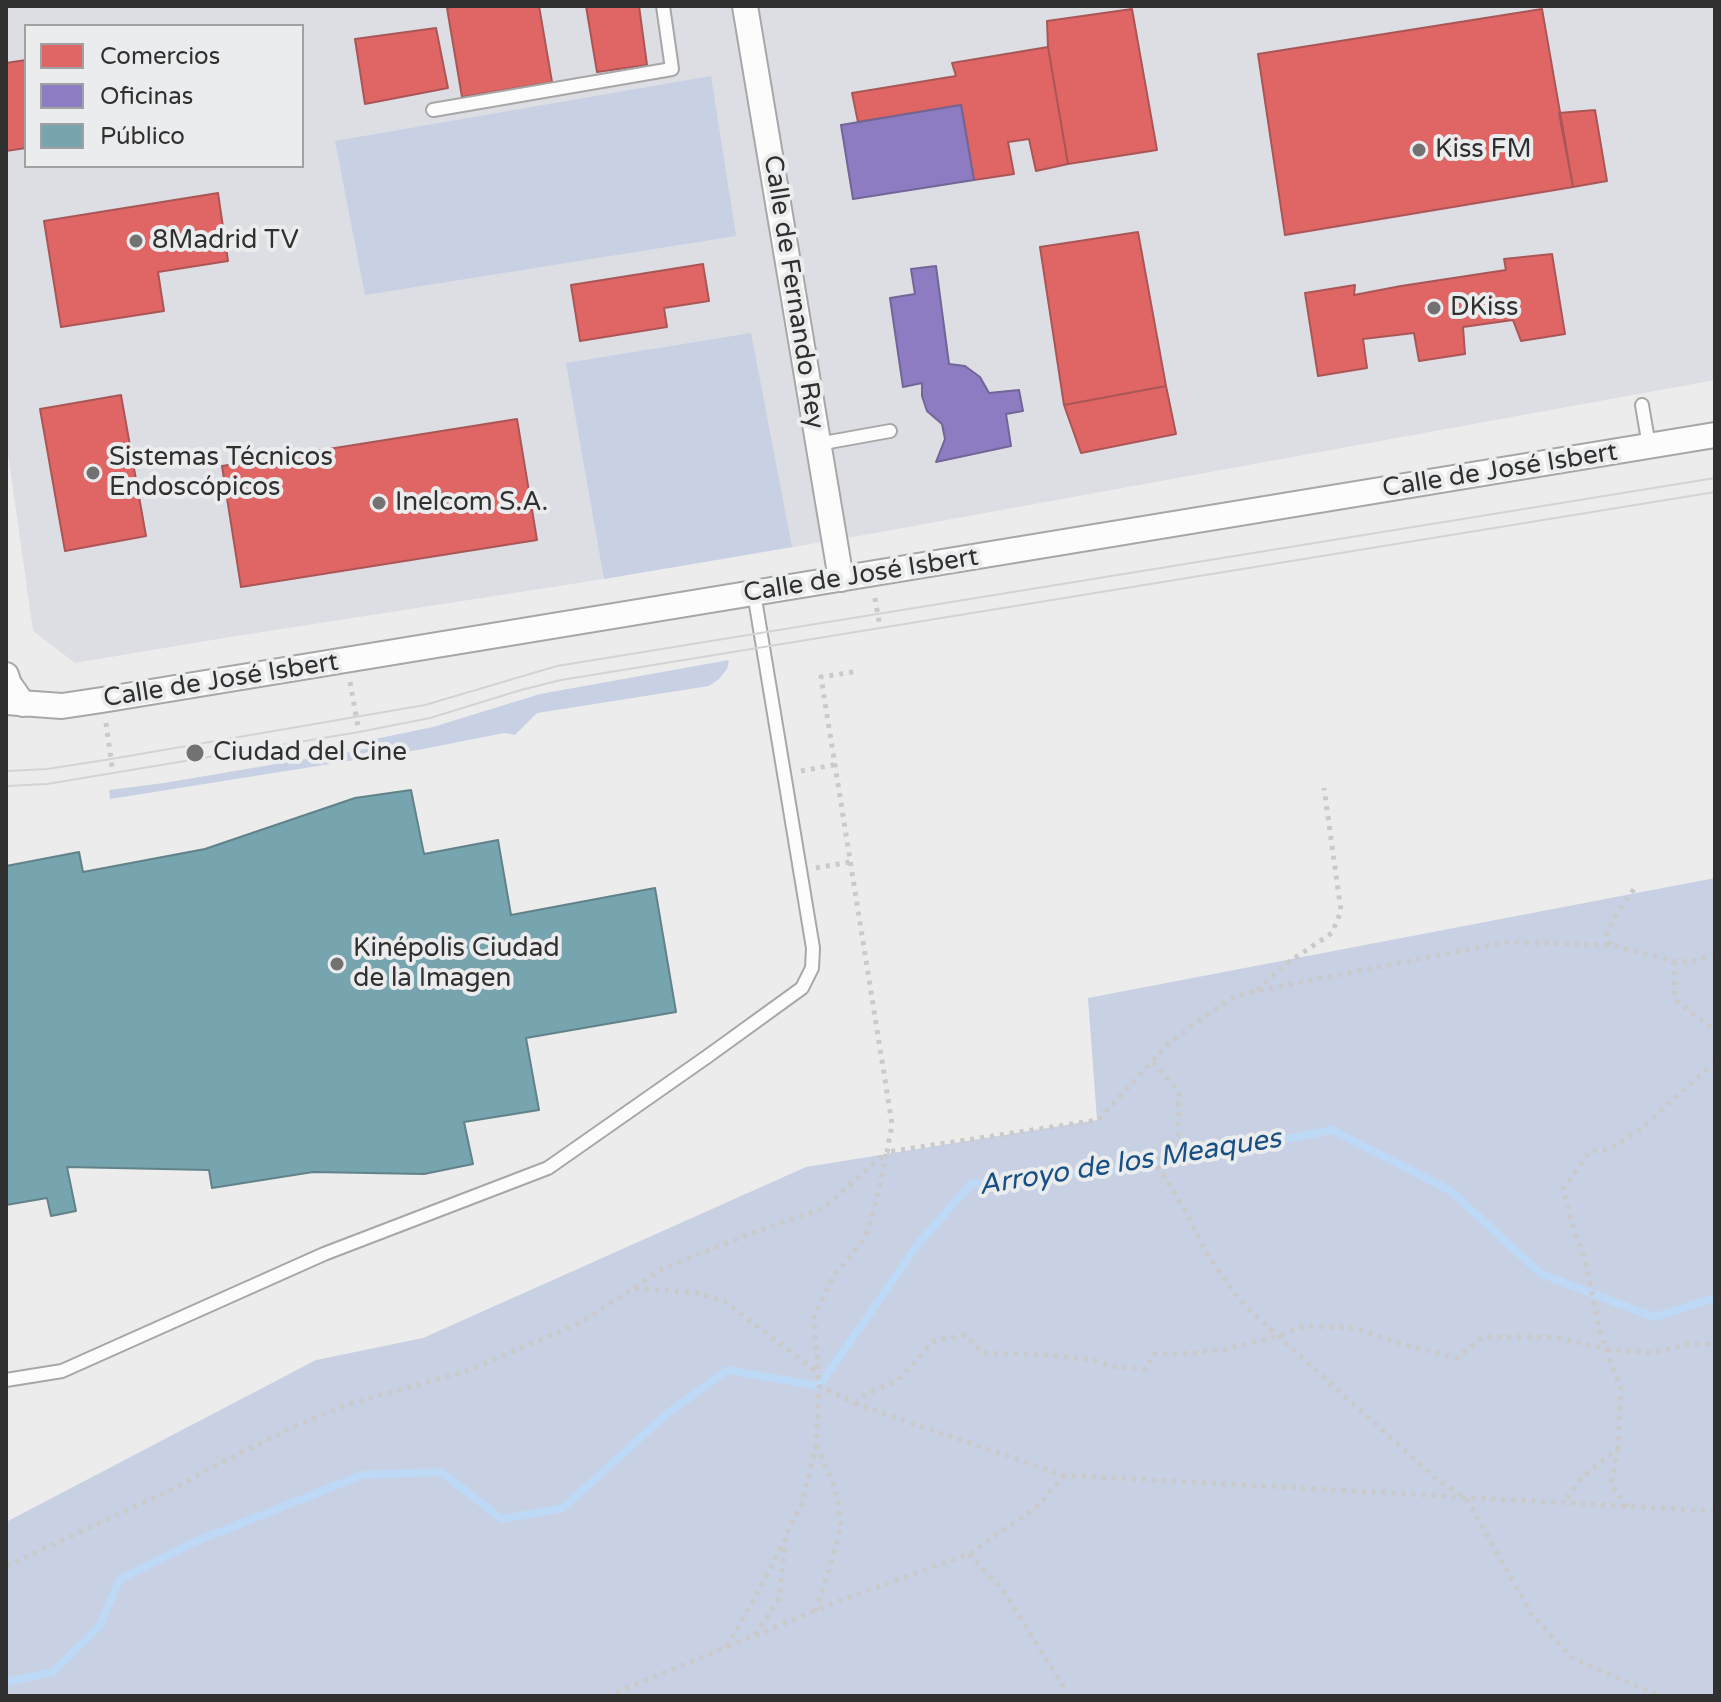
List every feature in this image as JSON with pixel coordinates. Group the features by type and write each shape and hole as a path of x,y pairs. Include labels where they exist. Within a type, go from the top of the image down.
{"street":[{"name":"Calle de Fernando Rey","path":"745,6 841,579"},
{"name":"Calle de José Isbert","path":"14,703 62,706 102,700 1715,435"},
{"path":"6,675 14,703"}],"lane":[{"path":"433,110 672,69 663,6"},
{"path":"1642,405 1649,446"},
{"path":"818,444 890,431"},
{"path":"6,1380 62,1371 324,1254 548,1168 802,988 812,968 813,948 754,593"}],"path":[{"path":"346,660 359,732"},
{"path":"727,1647 769,1572 802,1503 816,1446 819,1386 814,1317 834,1275 865,1238 892,1124 821,677 859,671"},
{"path":"102,700 113,774"},
{"path":"784,774 837,764"},
{"path":"1256,991 1283,966 1332,933 1341,911 1324,788"},
{"path":"800,871 852,861"},
{"path":"1611,945 1607,934 1634,889"},
{"path":"6,1566 169,1491 296,1426 349,1404 467,1371 582,1322 662,1269 824,1208 887,1152 1098,1120 1170,1042 1231,998 1506,942 1611,945 1674,961 1691,962 1715,953"},
{"path":"1674,961 1675,1000 1715,1030"},
{"path":"1153,1062 1179,1092 1178,1135 1157,1164 1210,1259 1244,1305 1435,1478 1466,1498 1531,1613 1571,1657 1659,1696"},
{"path":"1628,1507 1611,1485 1618,1448 1621,1389 1600,1332 1585,1259 1563,1189 1590,1151 1610,1149 1637,1132 1715,1062"},
{"path":"634,1288 696,1293 724,1301 817,1372"},
{"path":"856,1404 864,1395 898,1380 934,1341 965,1335 984,1353 1050,1355 1146,1369 1153,1354 1226,1349 1305,1326 1355,1328 1457,1358 1482,1337 1554,1337 1606,1349 1651,1353 1688,1344 1715,1344"},
{"path":"819,1386 856,1404 1063,1475 1715,1511"},
{"path":"815,1611 841,1527 836,1490 816,1446"},
{"path":"1563,1503 1581,1478 1618,1448"},
{"path":"607,1696 815,1611 969,1554 1039,1505 1063,1475"},
{"path":"755,1635 779,1599 786,1534"},
{"path":"969,1554 1003,1590 1063,1686 1063,1696"}],"shaded area":[{"path":"6,6 1715,6 1715,380 870,534 75,663 33,631 6,440"},
{"path":"711,76 736,236 365,295 335,141"},
{"path":"751,333 792,547 604,579 566,363"},
{"path":"729,660 727,669 709,686 537,713 515,735 504,733 418,750 110,799 109,790 370,748 370,740 433,727 540,694"},
{"path":"1715,878 1715,1696 6,1696 6,1522 316,1360 423,1338 806,1167 1097,1120 1088,998"}],"building: Comercios":[{"path":"539,6 552,82 462,97 447,8"},
{"path":"586,6 639,6 647,65 597,72"},
{"path":"1132,9 1157,150 1068,164 1048,47 1047,21"},
{"name":"Kiss FM","path":"1542,9 1573,187 1285,235 1258,54"},
{"path":"436,28 448,88 365,104 355,39"},
{"path":"1048,47 1068,164 1036,171 1029,139 1008,142 1014,174 974,180 961,105 858,122 852,93 956,76 952,63"},
{"path":"24,60 24,148 6,151 6,63"},
{"path":"1595,110 1607,181 1573,187 1559,113"},
{"name":"8Madrid TV","path":"218,193 228,261 158,272 164,311 61,327 44,221"},
{"path":"1138,232 1166,386 1064,405 1040,247"},
{"name":"DKiss","path":"1552,254 1565,334 1521,341 1513,320 1463,327 1465,354 1419,361 1414,333 1363,339 1367,368 1318,376 1305,293 1355,285 1354,295 1506,270 1504,259"},
{"path":"703,264 709,301 664,308 667,327 580,341 571,285"},
{"path":"1166,386 1176,434 1081,453 1064,405"},
{"name":"Sistemas Técnicos Endoscópicos","path":"121,395 146,536 65,551 40,409"},
{"name":"Inelcom S.A.","path":"517,419 537,540 241,587 222,466"}],"building: Oficinas":[{"path":"961,105 974,180 853,199 841,125"},
{"path":"936,266 949,364 965,366 980,377 989,393 1019,390 1023,411 1006,414 1011,446 936,462 945,439 942,424 927,411 922,383 903,387 890,298 915,294 911,269"}],"building: Público":[{"name":"Kinépolis Ciudad de la Imagen","path":"411,790 424,854 498,840 511,915 655,888 676,1012 526,1038 539,1110 464,1122 473,1164 424,1174 313,1172 212,1188 209,1170 67,1167 76,1211 51,1216 47,1198 6,1205 6,866 79,852 83,872 205,849 355,798"}],"waterway":[{"name":"Arroyo de los Meaques","path":"6,1682 53,1672 99,1627 120,1579 192,1543 362,1475 441,1472 502,1519 563,1508 669,1412 728,1370 819,1386 919,1243 971,1184 1129,1169 1332,1130 1451,1191 1541,1274 1654,1317 1715,1298"}],"tram line":[{"path":"6,771 47,769 111,759 425,705 557,666 1715,478"},
{"path":"6,786 47,784 359,732 430,718 561,680 1715,492"}],"place":[{"name":"Kiss FM","path":"1419,150"},
{"name":"8Madrid TV","path":"136,241"},
{"name":"DKiss","path":"1434,308"},
{"name":"Sistemas Técnicos Endoscópicos","path":"93,473"},
{"name":"Inelcom S.A.","path":"379,503"},
{"name":"Ciudad del Cine","path":"195,753"},
{"name":"Kinépolis Ciudad de la Imagen","path":"337,964"}]}
